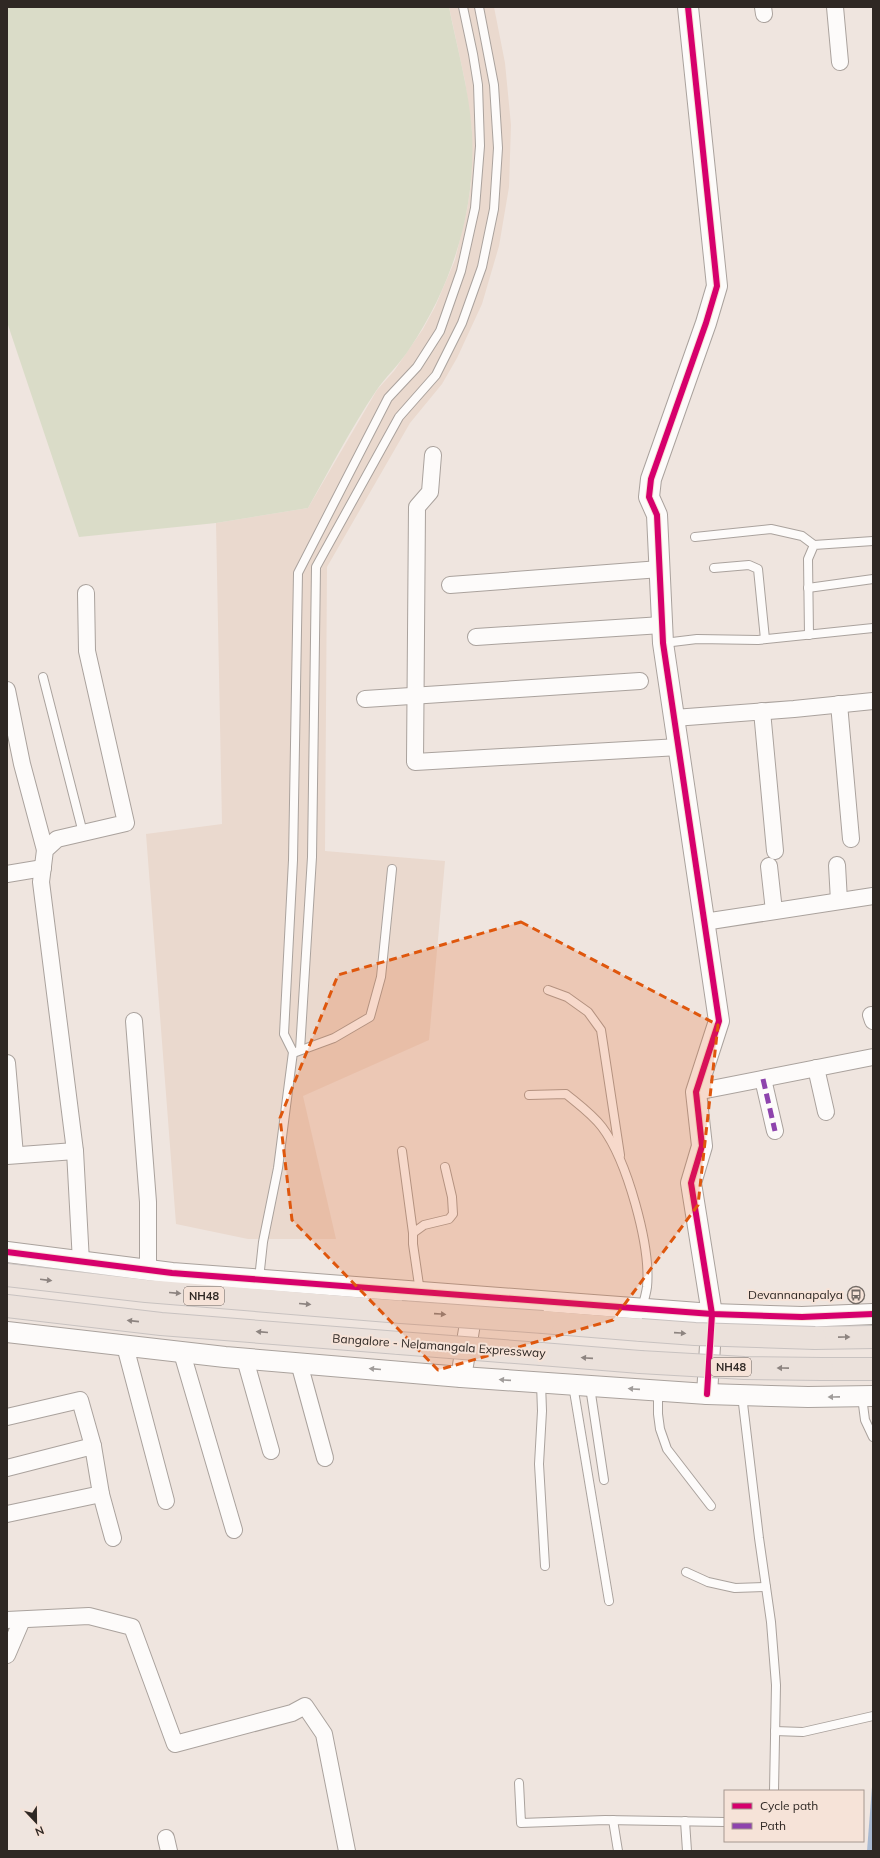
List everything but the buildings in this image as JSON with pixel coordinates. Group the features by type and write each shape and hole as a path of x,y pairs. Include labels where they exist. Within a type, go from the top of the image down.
{"highway":[{"name":"NH48","path":"7,1275 154,1292 695,1334 873,1337"},
{"name":"Bangalore - Nelamangala Expressway","path":"7,1306 161,1324 678,1365 744,1368 873,1369"}],"street":[{"path":"688,7 717,286 706,323 652,479 649,497 657,515 662,634 719,1021 696,1092 702,1146 692,1184 712,1314 707,1394"},
{"path":"835,7 840,62"},
{"path":"433,455 430,492 417,506 415,762 679,747"},
{"path":"450,585 660,569"},
{"path":"45,850 57,839 126,823 87,651 86,593"},
{"path":"476,637 662,634"},
{"path":"365,699 416,697 640,681"},
{"path":"7,690 22,764 45,850 41,882 75,1151 81,1262"},
{"path":"674,718 873,701"},
{"path":"839,704 851,839"},
{"path":"762,711 775,851"},
{"path":"837,865 839,901"},
{"path":"769,866 774,911"},
{"path":"7,874 43,868"},
{"path":"704,922 873,896"},
{"path":"134,1021 148,1202 148,1270"},
{"path":"696,1092 873,1057"},
{"path":"7,1063 11,1156 75,1151"},
{"path":"816,1068 826,1112"},
{"path":"763,1079 775,1131"},
{"path":"7,1252 148,1270 259,1280 642,1309 712,1314 802,1317 873,1314"},
{"path":"461,1377 475,1296"},
{"path":"7,1332 182,1353 461,1377 707,1394 808,1397 867,1396"},
{"path":"125,1346 166,1501"},
{"path":"182,1353 234,1530"},
{"path":"245,1359 271,1451"},
{"path":"299,1363 325,1458"},
{"path":"7,1417 80,1400 93,1446 102,1494 113,1538"},
{"path":"7,1468 93,1446"},
{"path":"7,1514 102,1494"},
{"path":"7,1655 14,1620 89,1616 132,1627 175,1744 292,1713 305,1706 324,1734 347,1851"}],"lane":[{"path":"296,1051 284,1034 293,860 298,573 388,398 417,367 440,331 462,271 475,208 480,146 478,84 463,7"},
{"path":"259,1280 263,1242 278,1168 296,1051 312,857 316,567 398,417 436,376 462,323 482,267 494,209 498,148 494,85 479,7"},
{"path":"695,537 771,529 802,536 814,545 873,541"},
{"path":"808,635 808,559 814,545"},
{"path":"714,568 749,565 758,569 765,639"},
{"path":"808,588 873,579"},
{"path":"662,634 697,639 765,639 873,628"},
{"path":"43,677 83,833"},
{"path":"296,1051 334,1038 370,1017 381,977 392,869"},
{"path":"548,990 567,997 588,1012 601,1030 621,1160 636,1208 646,1258 647,1287 642,1309"},
{"path":"529,1095 566,1094 602,1127 621,1160"},
{"path":"402,1151 420,1292"},
{"path":"413,1233 424,1225 449,1219 453,1214 452,1198 445,1167"},
{"path":"541,1382 542,1411 539,1464 545,1566"},
{"path":"582,1385 604,1480"},
{"path":"582,1385 609,1601"},
{"path":"658,1391 658,1414 660,1429 667,1449 711,1506"},
{"path":"742,1395 771,1622 776,1685 774,1790"},
{"path":"867,1396 865,1420 873,1437"},
{"path":"686,1572 708,1582 735,1588 766,1587"},
{"path":"775,1731 803,1732 873,1716"},
{"path":"519,1783 521,1823 613,1820 724,1822"},
{"path":"613,1820 618,1851"},
{"path":"685,1821 687,1851"}],"highlighted area":[{"path":"521,922 718,1025 698,1205 613,1320 438,1370 292,1220 280,1118 338,975"}],"shaded area":[{"path":"449,7 494,7 505,63 511,125 509,187 499,246 482,304 457,358 442,384 410,423 327,567 325,851 445,861 429,1040 303,1096 336,1239 248,1239 176,1224 146,834 222,824 216,523 308,508 377,390 394,371 423,329 435,307 455,260 467,210 471,184 472,132 465,81"}],"green space":[{"path":"7,7 449,7 466,84 472,132 470,189 459,245 450,272 425,324 406,354 380,386 367,405 349,434 308,508 216,523 79,537 7,322"}],"water":[{"path":"873,1774 873,1851 867,1851"}],"marked path":[{"path":"763,1079 775,1131"}],"cycle path":[{"path":"688,7 717,286 706,323 651,479 649,497 657,515 663,643 719,1021 696,1092 702,1146 691,1183 712,1314 707,1394"},
{"path":"7,1252 172,1273 712,1314 802,1317 873,1314"}],"place":[{"name":"Devannanapalya","path":"856,1295"}]}
